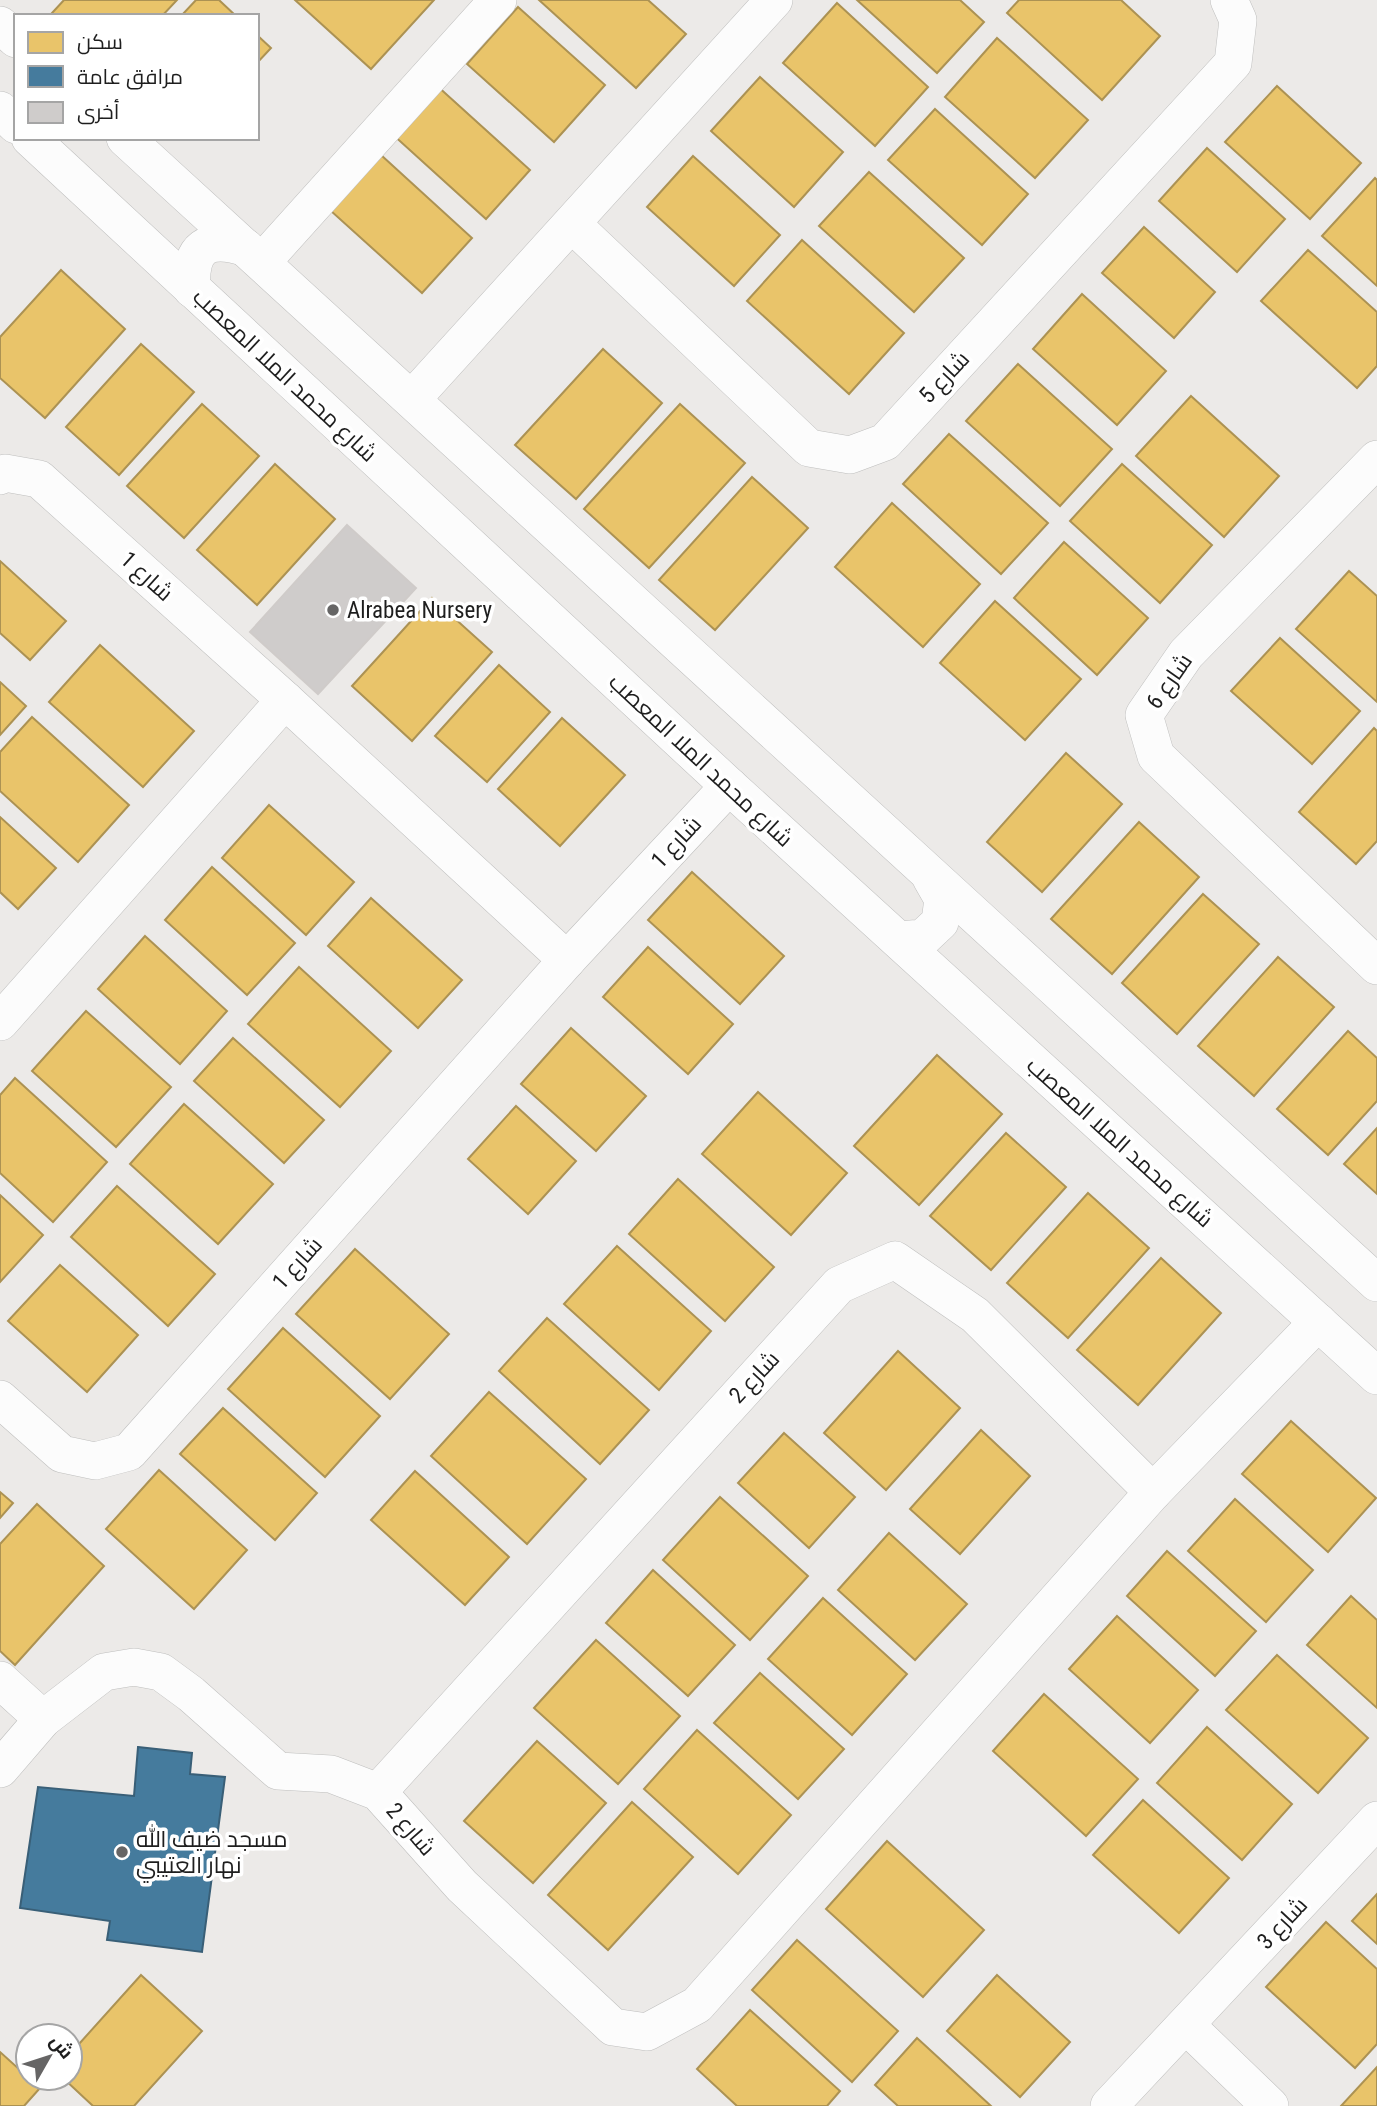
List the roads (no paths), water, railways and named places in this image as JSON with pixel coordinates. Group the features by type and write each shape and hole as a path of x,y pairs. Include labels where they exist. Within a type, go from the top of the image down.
{"street":[{"path":"254,255 498,0"},
{"path":"412,399 774,0"},
{"name":"شارع 5","path":"572,224 809,448 849,455 885,442 1233,62 1238,20 1228,0"},
{"path":"0,25 14,37"},
{"path":"0,110 14,123"},
{"name":"شارع محمد الملا المعصب","path":"32,140 729,786 1377,1376"},
{"path":"127,140 931,878 1377,1283"},
{"path":"192,289 191,267 203,247 225,241 254,255"},
{"name":"شارع 6","path":"1377,459 1186,654 1144,715 1156,756 1377,966"},
{"name":"شارع 1","path":"0,476 5,473 39,480 285,700 566,960"},
{"path":"0,1021 285,700"},
{"name":"شارع 1","path":"0,1399 62,1454 95,1461 129,1452 566,960 729,786"},
{"path":"899,940 923,939 940,922 943,899 931,878"},
{"name":"شارع 2","path":"1153,1492 975,1315 895,1260 839,1285 378,1792 462,1886 613,2027 647,2032 696,2006 1153,1492 1318,1322"},
{"path":"0,1769 43,1719 104,1672 134,1667 161,1672 191,1694 278,1771 331,1774 378,1792"},
{"path":"0,1680 43,1719"},
{"name":"شارع 3","path":"1109,2106 1377,1820"},
{"path":"1186,2026 1270,2106"}],"place":[{"name":"Alrabea Nursery","path":"333,610"},
{"name":"مسجد ضيف الله نهار العتيبي","path":"122,1852"}]}
